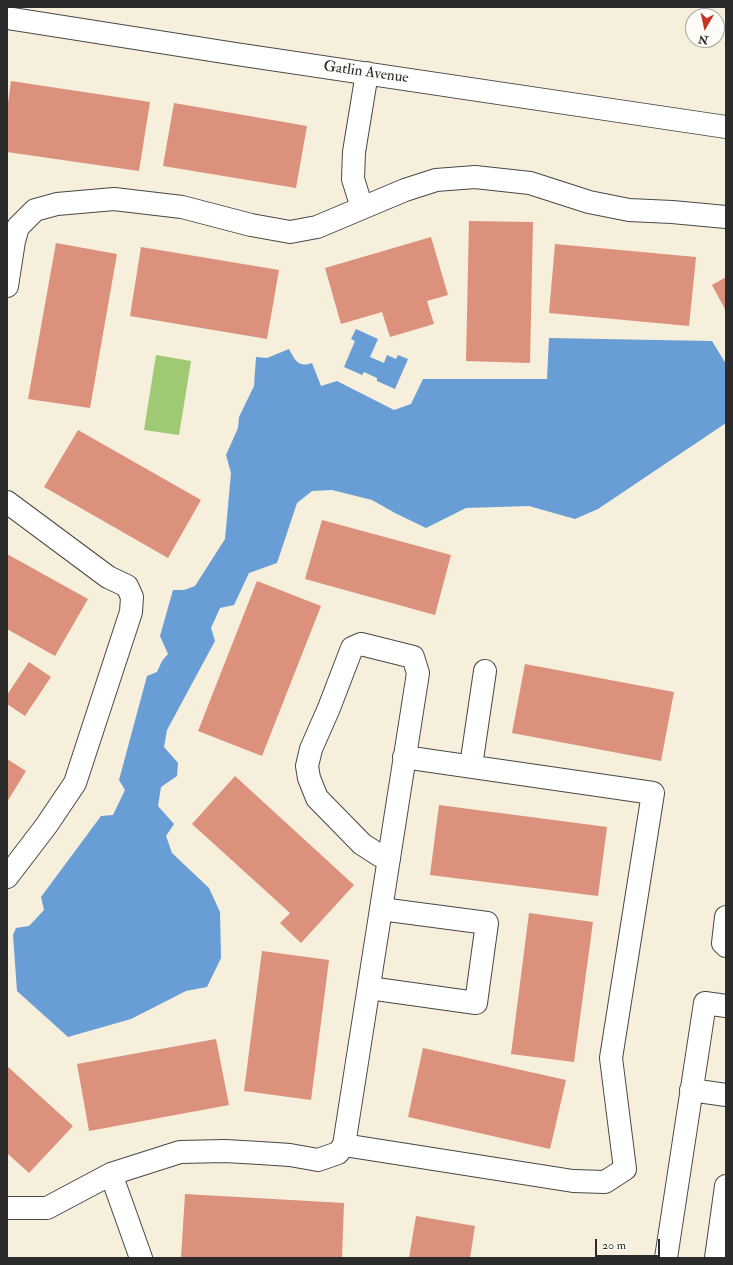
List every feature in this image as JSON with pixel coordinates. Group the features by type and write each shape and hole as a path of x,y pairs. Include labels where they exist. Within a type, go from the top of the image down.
{"street":[{"name":"Gatlin Avenue","path":"7,18 726,128"},
{"path":"362,208 354,179 354,152 367,73"},
{"path":"7,286 14,241 18,227 35,210 57,204 114,200 182,207 251,225 290,232 317,227 405,190 436,180 475,177 530,184 589,202 630,210 726,217"},
{"path":"7,502 108,577 126,586 132,597 131,612 75,783 46,826 7,877"},
{"path":"7,1208 47,1208 111,1174 180,1152 225,1151 260,1153 290,1155 318,1160 338,1153 344,1145 389,859 404,757 418,673 413,657 361,644 352,648 312,749 307,766 309,778 317,798 362,844 379,855 389,859"},
{"path":"471,766 485,672"},
{"path":"344,1145 573,1180 605,1182 625,1169 611,1058 653,793 404,757"},
{"path":"369,988 476,1003 487,923 381,908"},
{"path":"726,917 723,943 726,946"},
{"path":"666,1258 705,1003 726,1006"},
{"path":"691,1090 726,1095"},
{"path":"111,1174 141,1258"},
{"path":"716,1258 726,1186"}],"green space":[{"path":"156,355 191,361 179,435 144,430"}],"water":[{"path":"356,329 378,339 370,357 384,363 387,355 396,359 398,355 408,359 395,389 377,381 377,378 364,372 362,375 344,367 355,341 351,339"},
{"path":"549,338 712,341 726,364 726,423 598,509 575,519 529,506 466,508 426,528 372,500 332,490 312,491 297,503 277,563 249,573 234,605 220,608 211,628 215,641 167,730 164,747 178,763 177,776 161,787 158,806 174,824 166,836 172,853 209,888 220,912 221,958 207,987 186,991 131,1019 68,1037 17,991 13,935 16,928 29,926 44,910 41,897 101,816 113,815 125,790 119,780 147,676 157,672 162,661 168,654 160,636 173,590 184,590 195,586 225,539 231,473 226,455 238,428 239,417 254,386 256,357 267,358 289,349 295,360 300,364 312,363 321,386 337,381 394,410 411,404 423,379 547,379"}],"building":[{"path":"11,81 150,102 139,171 7,152 7,111"},
{"path":"174,103 307,126 296,188 163,166"},
{"path":"469,221 533,222 530,363 466,361"},
{"path":"431,237 448,295 427,301 434,324 390,337 382,312 341,324 325,268"},
{"path":"56,243 117,254 90,408 28,399"},
{"path":"555,244 696,257 689,326 549,313"},
{"path":"141,247 279,270 267,339 130,316"},
{"path":"726,277 726,311 712,285"},
{"path":"78,430 201,500 168,558 44,487"},
{"path":"322,520 451,555 435,615 305,579"},
{"path":"7,554 88,599 55,656 7,629"},
{"path":"257,581 321,606 262,756 198,731"},
{"path":"29,662 51,677 25,716 7,704 7,695"},
{"path":"525,664 674,692 661,761 512,733"},
{"path":"7,759 26,771 7,802"},
{"path":"235,776 354,885 301,943 280,923 290,913 192,824"},
{"path":"439,805 607,827 598,896 430,875"},
{"path":"529,913 593,922 574,1062 511,1054"},
{"path":"262,951 329,960 311,1100 244,1091"},
{"path":"216,1039 229,1105 89,1131 77,1064"},
{"path":"423,1048 566,1080 550,1149 408,1117"},
{"path":"7,1066 73,1126 29,1173 7,1153"},
{"path":"185,1194 344,1203 342,1258 181,1258"},
{"path":"416,1216 475,1226 470,1258 409,1258"}]}
